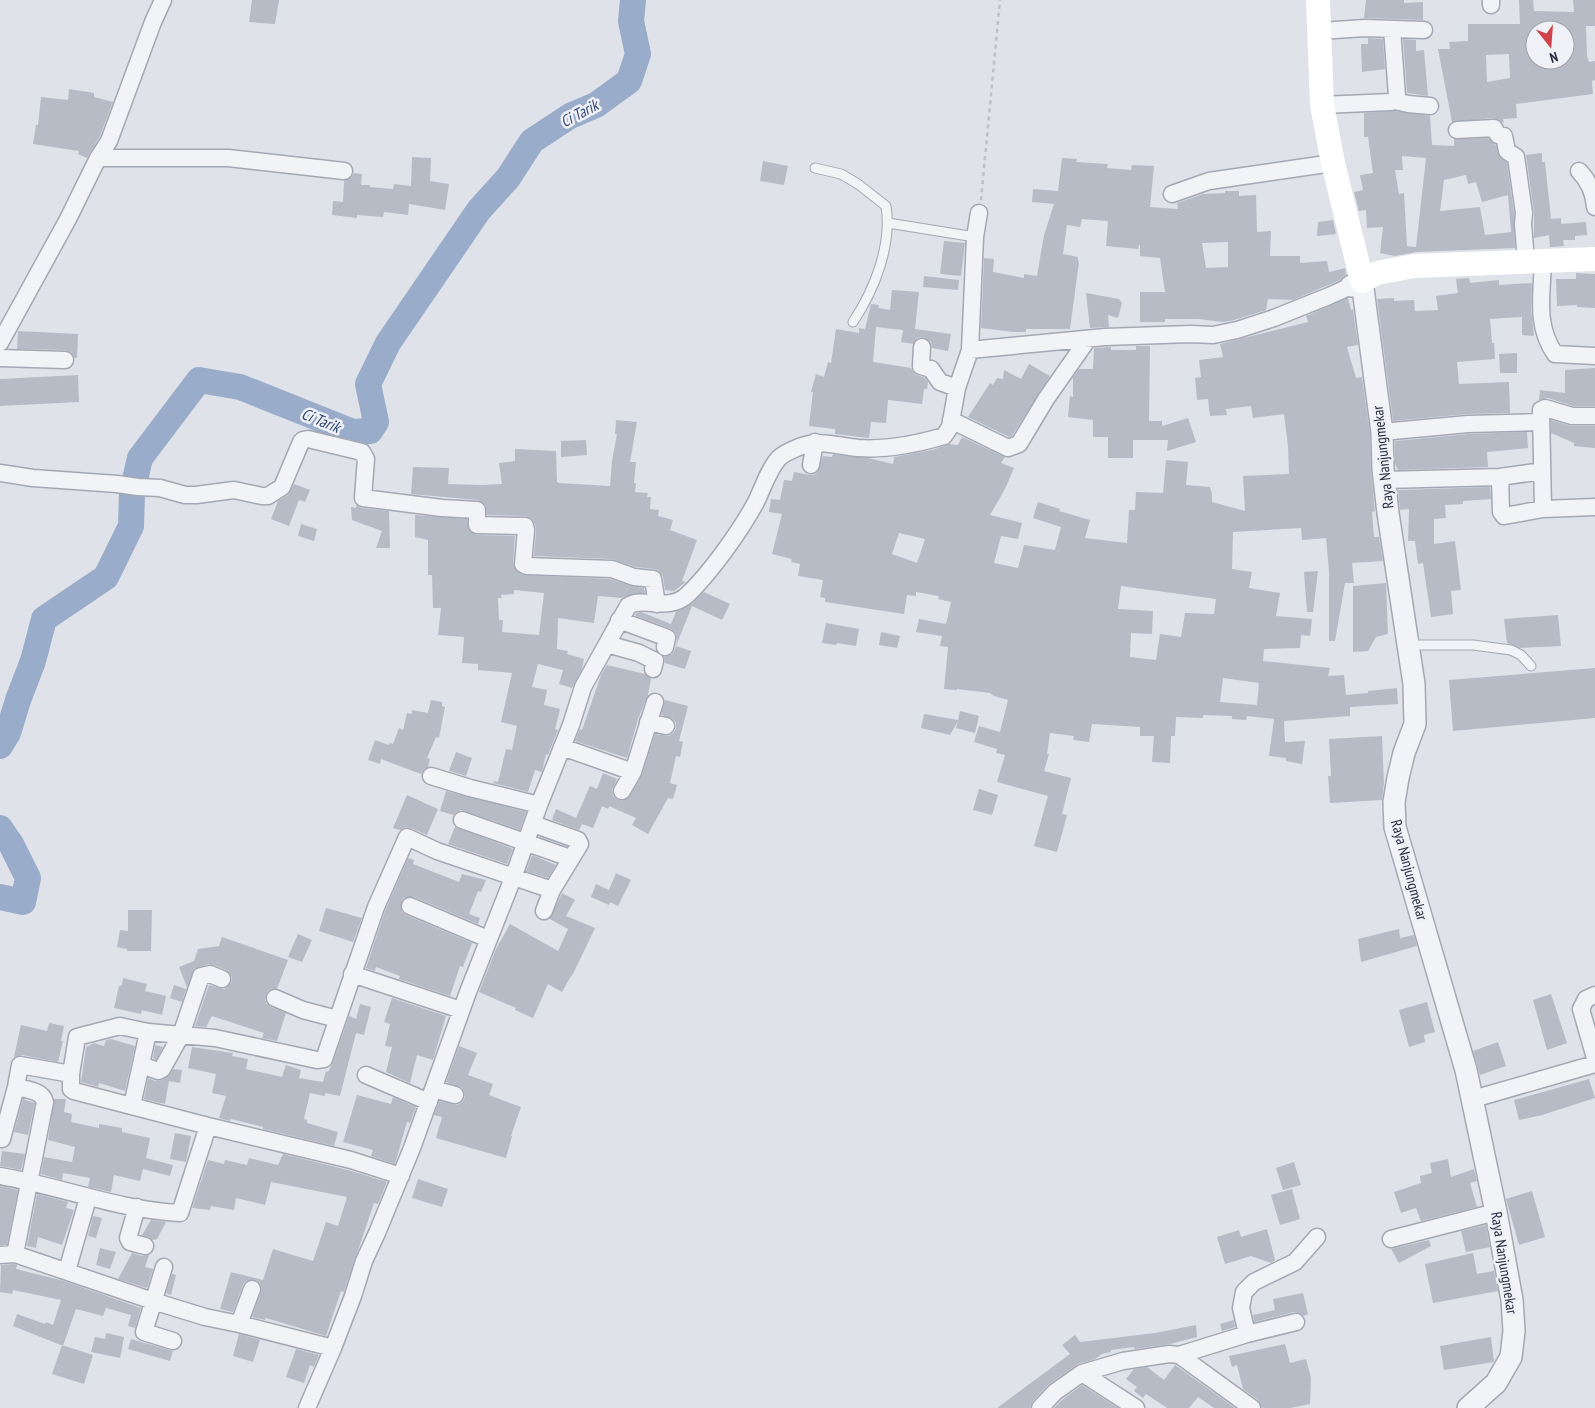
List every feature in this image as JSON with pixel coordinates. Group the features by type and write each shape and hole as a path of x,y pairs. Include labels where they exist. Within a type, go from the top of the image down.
{"main road":[{"name":"Raya Nanjungmekar","path":"1318,0 1322,105 1357,283"},
{"path":"1357,283 1377,273 1414,266 1595,259"}],"street":[{"path":"0,343 112,134 152,22 164,0"},
{"path":"1320,31 1365,28 1424,30"},
{"path":"1392,29 1397,96 1395,101"},
{"path":"1322,105 1395,101 1430,106"},
{"path":"1457,130 1494,128 1498,135 1504,136 1507,151 1516,157 1524,212 1523,224 1535,261 1541,319 1547,341 1555,354 1595,356"},
{"path":"98,158 228,158 344,171"},
{"path":"1172,194 1209,181 1332,163"},
{"path":"1579,171 1589,184 1595,199 1595,207"},
{"path":"307,1408 353,1296 364,1260 401,1176 461,1010 513,878 583,687 619,620 628,606 632,604 671,603 685,597 706,574 740,528 779,458 800,446 814,442 859,448 912,445 944,436 948,432 957,388 970,350 975,237 979,213"},
{"path":"970,350 1088,339 1191,334 1213,335 1237,330 1274,318 1357,283"},
{"name":"Raya Nanjungmekar","path":"1357,283 1382,432 1385,480 1414,684 1414,724 1398,778 1394,802 1395,827 1474,1099 1512,1300 1514,1331 1510,1357 1496,1383 1468,1408"},
{"path":"951,420 1008,448 1015,446 1088,339"},
{"path":"922,347 921,366 931,369 938,381 957,388"},
{"path":"0,358 65,360"},
{"path":"1543,509 1540,410 1543,408 1572,416 1595,416"},
{"path":"1382,432 1468,424 1540,422"},
{"path":"0,473 32,478 160,488 185,495 234,490 268,496 282,487 301,442 308,439 364,454 366,459 364,498 449,509 477,510 477,525 525,526 523,564 527,566 612,569 634,577 653,579 656,604"},
{"path":"811,465 814,442"},
{"path":"1385,480 1500,477 1542,470"},
{"path":"1500,477 1502,514 1504,516 1543,509 1595,506"},
{"path":"619,620 667,638 664,647"},
{"path":"607,644 639,653 655,662 653,669"},
{"path":"622,791 633,772 655,702"},
{"path":"648,722 666,726"},
{"path":"562,747 633,772"},
{"path":"431,776 539,805"},
{"path":"462,820 570,858"},
{"path":"533,824 578,840 580,844 552,890 544,911"},
{"path":"401,1176 351,1160 208,1126 74,1090 71,1088 71,1074 77,1037 120,1026 148,1032 215,1038 317,1060 324,1059 376,907 407,837 513,878 552,890"},
{"path":"410,906 488,939"},
{"path":"141,1065 158,1071 162,1069 181,1036 201,976 210,974 222,979"},
{"path":"352,974 461,1010"},
{"path":"1595,996 1586,999 1582,1003 1581,1009 1595,1058"},
{"path":"275,998 303,1010 337,1019"},
{"path":"132,1106 148,1032"},
{"path":"1474,1099 1595,1064"},
{"path":"2,1140 16,1087 19,1066 71,1074"},
{"path":"366,1075 431,1095 455,1095"},
{"path":"16,1087 39,1093 44,1097 45,1102 30,1181 8,1254 67,1271 205,1317 332,1348"},
{"path":"0,1176 30,1181 88,1198 180,1213 208,1126"},
{"path":"67,1271 88,1198"},
{"path":"137,1207 128,1240 145,1246"},
{"path":"1391,1239 1496,1212"},
{"path":"1247,1334 1242,1308 1244,1292 1261,1278 1295,1262 1317,1237"},
{"path":"164,1267 144,1332 172,1341"},
{"path":"239,1324 252,1289"},
{"path":"1040,1408 1055,1392 1082,1373 1123,1361 1169,1354 1179,1355 1247,1334 1296,1322"},
{"path":"1179,1355 1252,1408"},
{"path":"1082,1373 1136,1408"}],"lane":[{"path":"815,168 841,174 885,204 888,223 879,271 862,309 853,322"},
{"path":"888,223 975,237"},
{"path":"1407,645 1473,645 1511,650 1522,655 1531,666"}],"path":[{"path":"979,213 983,188 1000,0"}],"building":[{"path":"252,0 279,0 275,24 249,22"},
{"path":"1366,0 1404,0 1404,3 1423,2 1423,20 1364,18"},
{"path":"1519,0 1533,0 1534,11 1574,12 1573,0 1595,0 1595,26 1586,26 1587,56 1589,62 1595,61 1595,80 1592,81 1593,94 1516,104 1517,118 1503,119 1504,123 1493,118 1452,122 1438,49 1450,49 1449,42 1468,41 1468,24 1520,24","holes":["1509,54 1510,78 1487,82 1486,55"]},
{"path":"1368,38 1383,39 1385,69 1362,72 1361,44 1368,44"},
{"path":"1403,39 1416,40 1416,51 1424,50 1428,96 1407,93"},
{"path":"69,89 94,93 94,97 113,102 100,136 87,158 78,154 79,151 33,144 36,125 38,125 41,97 68,100"},
{"path":"1395,111 1430,116 1432,145 1454,146 1454,139 1488,138 1496,145 1499,156 1507,163 1514,213 1515,248 1416,252 1395,256 1380,253 1383,227 1367,228 1366,210 1359,211 1354,192 1363,190 1360,175 1373,173 1368,137 1364,137 1364,113","holes":["1402,156 1426,158 1416,247 1407,246 1404,193 1399,194 1395,170 1403,170","1466,175 1468,184 1476,182 1482,202 1508,195 1511,232 1485,235 1480,207 1440,211 1444,180"]},
{"path":"1542,153 1542,162 1545,162 1551,219 1561,218 1561,224 1586,222 1587,235 1575,236 1575,240 1563,240 1564,246 1550,247 1549,235 1534,238 1534,212 1526,155"},
{"path":"412,157 431,158 430,181 449,184 445,210 409,204 408,215 384,212 383,217 357,215 357,218 332,215 333,201 343,202 344,181 352,177 354,173 362,174 361,185 393,189 394,184 411,186"},
{"path":"1062,158 1077,159 1076,162 1108,164 1107,168 1131,170 1132,165 1154,166 1150,207 1178,209 1177,203 1203,194 1225,193 1225,191 1239,191 1239,196 1256,195 1257,232 1271,231 1270,256 1300,256 1300,263 1327,261 1329,272 1345,268 1346,274 1340,280 1293,300 1268,299 1266,310 1234,320 1223,322 1198,319 1165,319 1165,322 1140,322 1140,292 1165,292 1160,258 1140,256 1140,245 1138,249 1106,246 1108,221 1082,219 1080,227 1067,225 1063,254 1078,257 1079,262 1070,329 1026,329 1026,332 1013,332 981,328 984,258 994,259 993,272 1024,278 1024,274 1037,276 1044,235 1054,204 1032,202 1033,189 1058,191","holes":["1228,242 1228,267 1206,268 1202,243"]},
{"path":"763,161 788,166 784,185 760,181"},
{"path":"1333,220 1336,234 1317,236 1318,222"},
{"path":"944,241 965,243 961,276 940,274"},
{"path":"1576,273 1595,274 1595,308 1577,307 1577,305 1557,306 1556,279 1576,279"},
{"path":"924,276 959,280 958,290 923,287"},
{"path":"1469,278 1470,283 1499,280 1499,285 1532,283 1531,309 1534,336 1522,335 1522,317 1490,319 1495,359 1457,362 1459,384 1509,382 1510,413 1467,414 1393,421 1377,299 1394,298 1394,301 1414,300 1415,311 1438,310 1436,296 1458,293 1456,279"},
{"path":"892,290 919,292 915,329 951,334 948,351 932,348 931,342 923,337 917,338 913,344 901,342 903,330 876,327 873,362 911,368 915,374 925,378 928,382 927,389 924,389 922,404 888,400 886,423 871,422 869,438 835,434 835,429 809,426 813,392 811,392 816,374 824,377 828,362 831,363 836,329 859,333 859,328 865,329 871,304 879,305 878,308 890,310"},
{"path":"1086,293 1119,299 1122,303 1118,318 1108,315 1109,327 1090,328"},
{"path":"1348,298 1351,310 1353,309 1358,345 1347,347 1356,378 1362,377 1370,433 1375,511 1372,512 1374,537 1379,537 1383,561 1352,563 1354,583 1345,583 1335,641 1329,641 1329,571 1326,538 1302,540 1301,528 1233,532 1232,569 1252,572 1249,588 1280,593 1276,616 1312,619 1310,636 1301,635 1300,648 1264,649 1263,661 1330,668 1328,676 1344,675 1346,695 1397,688 1398,704 1350,707 1350,716 1284,721 1285,742 1305,741 1302,764 1286,761 1286,758 1269,756 1274,719 1247,716 1246,720 1232,719 1232,716 1203,715 1203,718 1176,717 1175,736 1171,736 1170,763 1152,762 1154,736 1140,736 1140,727 1092,724 1089,742 1073,740 1074,736 1050,733 1047,754 1049,754 1044,771 1071,778 1062,814 1067,815 1057,852 1034,846 1048,796 997,782 1005,755 996,753 997,749 974,742 979,726 1000,732 1008,700 990,693 944,689 948,647 940,646 942,636 916,632 919,619 946,624 951,602 938,599 939,596 916,592 916,596 907,595 904,614 825,602 825,598 820,597 823,580 798,576 800,564 791,562 792,559 772,554 782,514 769,512 771,499 780,500 784,480 792,481 794,472 814,475 818,472 823,456 832,457 833,454 868,458 893,464 894,457 932,450 949,444 958,445 962,437 1005,457 1001,463 1014,468 1005,489 990,515 1022,523 1018,539 1001,536 994,563 1018,568 1024,545 1055,550 1061,527 1033,518 1038,502 1060,509 1059,511 1090,520 1085,538 1127,543 1129,510 1135,510 1136,492 1163,493 1166,460 1188,462 1186,485 1210,487 1212,502 1245,511 1243,476 1289,474 1284,414 1253,418 1251,406 1226,409 1227,415 1210,416 1208,399 1197,400 1195,378 1201,377 1199,360 1223,357 1220,344 1308,322 1306,316","holes":["899,533 925,539 917,563 892,554","1121,586 1216,599 1214,614 1185,613 1181,637 1160,634 1156,660 1130,657 1131,633 1152,634 1153,611 1118,609","1223,678 1259,683 1257,705 1220,702"]},
{"path":"18,331 78,334 77,358 74,358 71,352 65,350 17,349"},
{"path":"1136,346 1150,346 1149,421 1162,421 1162,426 1188,418 1196,442 1167,451 1168,440 1133,440 1133,458 1108,458 1108,437 1093,437 1093,420 1068,417 1070,396 1073,397 1073,377 1079,369 1093,369 1094,348 1111,347 1111,350 1136,350"},
{"path":"1517,353 1517,373 1500,373 1499,354"},
{"path":"1029,364 1050,376 1012,436 1009,437 968,417 990,383 993,385 997,378 1003,379 1004,370 1021,379"},
{"path":"1595,368 1595,406 1573,406 1548,398 1539,400 1540,390 1565,393 1565,370"},
{"path":"78,375 79,402 0,406 0,379"},
{"path":"616,420 637,422 630,462 636,462 635,492 648,493 647,497 651,497 650,509 659,510 658,516 673,520 670,530 697,540 682,581 686,582 674,591 665,590 663,577 659,571 654,569 636,567 612,559 534,556 536,531 535,524 531,518 525,516 487,515 485,505 478,500 411,494 413,467 449,468 448,484 502,484 499,463 515,461 515,449 556,451 557,482 559,483 610,486 617,434 615,434"},
{"path":"1551,420 1572,426 1595,426 1595,448 1574,446 1574,443 1551,433"},
{"path":"1527,432 1528,448 1487,452 1488,467 1398,470 1395,464 1395,441 1469,434"},
{"path":"586,440 587,455 561,457 561,441"},
{"path":"294,484 310,490 305,502 299,500 289,526 271,519 278,501 288,495"},
{"path":"1490,487 1491,499 1463,501 1463,504 1445,505 1446,518 1434,519 1434,544 1455,541 1461,590 1451,591 1453,614 1431,617 1423,563 1418,564 1415,541 1408,541 1409,509 1400,510 1398,490"},
{"path":"356,505 362,508 389,511 390,548 376,548 382,531 352,520 351,507 356,508"},
{"path":"415,515 467,519 469,530 476,535 515,536 513,564 515,569 523,575 610,579 644,588 645,593 632,594 622,598 598,596 594,623 558,618 557,649 568,651 567,654 584,659 582,669 572,688 559,684 563,670 538,664 532,687 547,690 544,705 560,709 555,729 558,730 548,755 546,754 542,772 535,770 528,792 493,783 494,781 498,782 506,749 512,750 517,726 501,722 512,673 478,670 478,664 462,663 464,637 438,635 441,608 433,608 432,575 428,575 428,540 415,537","holes":["514,590 544,593 539,635 502,632 503,620 499,620 498,598 502,598 501,595 514,594"]},
{"path":"301,524 317,529 314,541 298,536"},
{"path":"1318,571 1313,612 1307,612 1304,572"},
{"path":"1386,583 1388,634 1376,637 1368,651 1353,652 1353,586"},
{"path":"704,592 730,604 722,620 692,606 676,646 691,651 685,669 665,663 664,657 672,654 675,649 677,640 675,632 634,615 641,612 671,624 676,612 691,604"},
{"path":"1558,615 1561,646 1520,648 1507,643 1504,619"},
{"path":"826,623 859,629 856,646 822,643"},
{"path":"881,632 900,636 897,648 879,645"},
{"path":"607,665 645,674 651,679 648,695 638,719 627,758 575,741 580,729 582,730 601,675"},
{"path":"1595,668 1595,718 1453,731 1449,680"},
{"path":"431,700 442,702 442,706 445,707 439,738 436,737 427,758 430,759 428,767 421,774 381,759 380,764 368,760 375,740 389,745 390,743 393,744 399,728 403,730 407,713 412,714 412,710 428,713"},
{"path":"665,700 688,706 679,741 683,742 680,757 676,756 670,783 677,785 673,799 668,798 648,834 632,825 636,818 609,806 608,809 602,806 593,828 582,824 579,830 552,820 556,809 576,818 590,786 597,789 603,773 617,779 612,790 613,796 622,801 630,796 642,775 655,734 669,736 676,729 676,723 673,719 661,715"},
{"path":"960,711 979,716 975,733 956,728 958,721 950,735 921,728 924,714 958,720"},
{"path":"1382,736 1384,783 1382,800 1330,803 1328,776 1331,776 1329,739"},
{"path":"456,752 472,758 466,776 449,771"},
{"path":"979,789 998,795 992,815 973,810"},
{"path":"446,791 526,812 520,830 465,811 460,810 453,815 440,811"},
{"path":"407,795 438,809 427,835 411,828 406,827 400,830 393,828"},
{"path":"455,827 513,849 507,864 448,844"},
{"path":"532,855 556,865 548,878 526,871"},
{"path":"408,858 414,860 413,864 459,882 462,874 486,880 481,892 478,891 469,914 480,918 478,924 414,897 404,898 401,903 402,912 406,915 472,943 463,967 460,966 450,996 399,979 400,976 376,967 375,971 366,968 385,911"},
{"path":"616,873 631,880 618,906 610,902 609,905 591,897 596,884 609,890"},
{"path":"562,893 575,900 566,916 595,928 572,976 562,992 548,984 533,1018 515,1010 516,1008 479,992 496,949 510,924 558,951 568,929 550,919"},
{"path":"326,908 362,918 353,942 319,931"},
{"path":"128,910 152,910 151,951 127,951 127,949 117,947 120,930 128,931"},
{"path":"1399,929 1400,938 1414,935 1417,946 1361,962 1358,939"},
{"path":"298,934 312,940 302,962 288,957"},
{"path":"222,937 288,960 277,989 269,990 265,999 271,1007 286,1013 277,1041 262,1038 264,1033 212,1016 206,1027 195,1026 209,985 224,989 231,983 232,977 226,970 208,964 194,969 187,987 179,967 194,961 198,949 219,946"},
{"path":"123,978 147,984 145,991 166,996 162,1015 142,1010 141,1014 114,1008 119,986 122,985"},
{"path":"174,985 186,989 182,1002 170,998"},
{"path":"1551,994 1567,1043 1547,1050 1533,1000"},
{"path":"392,998 446,1016 433,1060 417,1055 410,1083 386,1072 392,1047 385,1046 390,1024 384,1022"},
{"path":"1427,1002 1435,1032 1424,1035 1425,1042 1409,1047 1399,1010"},
{"path":"360,1004 371,1007 364,1035 356,1033 340,1096 310,1093 304,1119 307,1120 307,1123 338,1132 334,1146 263,1129 263,1127 231,1119 230,1121 219,1118 226,1096 212,1093 216,1074 188,1068 192,1047 233,1053 232,1056 248,1059 246,1069 282,1077 286,1065 301,1070 299,1078 323,1082 326,1071 328,1072 333,1062 349,1016 356,1019"},
{"path":"49,1023 64,1026 58,1062 22,1055 14,1057 21,1025 47,1031"},
{"path":"111,1039 135,1046 125,1091 99,1083 98,1087 81,1082 86,1047 94,1043 104,1046 106,1040"},
{"path":"1498,1042 1506,1066 1480,1075 1473,1051"},
{"path":"155,1045 163,1047 156,1060 153,1058"},
{"path":"459,1046 477,1053 468,1075 493,1084 489,1095 521,1107 506,1158 436,1138 442,1117 434,1115 439,1101 457,1105 465,1097 462,1088 446,1082"},
{"path":"173,1069 182,1070 180,1083 169,1081 165,1104 144,1099 148,1078 155,1081 162,1080"},
{"path":"1589,1079 1595,1098 1542,1115 1519,1120 1514,1100"},
{"path":"357,1095 391,1104 393,1097 416,1107 410,1123 407,1122 395,1164 371,1156 373,1150 343,1142"},
{"path":"23,1099 35,1103 28,1135 14,1132"},
{"path":"54,1099 66,1099 64,1112 72,1114 71,1122 99,1128 99,1124 122,1128 122,1132 150,1138 146,1158 173,1165 170,1176 143,1169 140,1181 114,1175 111,1192 88,1187 90,1178 63,1173 62,1180 41,1174 44,1157 72,1162 75,1147 48,1140"},
{"path":"175,1133 191,1136 186,1162 170,1159"},
{"path":"2,1151 25,1154 21,1170 0,1166"},
{"path":"283,1154 387,1182 378,1204 374,1203 344,1292 341,1291 326,1336 266,1318 265,1320 252,1317 262,1288 259,1282 255,1280 246,1281 243,1285 233,1312 220,1309 231,1272 263,1280 273,1249 313,1261 326,1222 338,1226 347,1197 271,1182 265,1205 236,1198 234,1210 211,1206 210,1210 192,1208 208,1160 224,1164 225,1160 247,1165 249,1158 278,1165"},
{"path":"1448,1159 1451,1177 1474,1169 1477,1181 1470,1183 1477,1207 1421,1221 1416,1208 1401,1213 1394,1192 1421,1183 1420,1176 1432,1173 1430,1163"},
{"path":"1294,1162 1301,1185 1283,1190 1276,1168"},
{"path":"418,1179 448,1189 442,1207 412,1198"},
{"path":"0,1186 18,1190 7,1245 0,1245"},
{"path":"1292,1189 1300,1219 1280,1225 1271,1195"},
{"path":"1532,1191 1545,1237 1519,1245 1506,1199"},
{"path":"37,1194 68,1202 66,1208 74,1210 62,1245 38,1237 36,1248 27,1246"},
{"path":"93,1216 102,1218 96,1238 88,1236"},
{"path":"151,1220 166,1222 157,1239 153,1240 142,1235"},
{"path":"1486,1225 1490,1247 1466,1252 1461,1231"},
{"path":"1267,1229 1275,1260 1271,1263 1251,1256 1225,1264 1217,1237 1239,1230 1241,1237"},
{"path":"1429,1240 1431,1246 1399,1263 1391,1249"},
{"path":"100,1248 116,1252 110,1269 96,1265"},
{"path":"132,1253 142,1256 149,1255 145,1267 153,1269 147,1288 118,1279"},
{"path":"1473,1253 1477,1274 1494,1271 1498,1291 1433,1303 1425,1264"},
{"path":"1,1265 17,1265 16,1269 64,1281 141,1308 135,1328 128,1326 131,1315 106,1308 103,1316 76,1309 63,1346 13,1326 17,1314 53,1325 61,1300 13,1290 12,1294 0,1292"},
{"path":"172,1274 176,1275 171,1295 166,1293"},
{"path":"1303,1293 1308,1314 1304,1316 1294,1312 1254,1322 1253,1315 1275,1310 1273,1299"},
{"path":"1234,1320 1235,1327 1222,1331 1220,1324"},
{"path":"1196,1325 1197,1337 1170,1344 1111,1350 1111,1352 1102,1354 1095,1359 1078,1364 1048,1385 1033,1401 1030,1408 997,1408 1070,1354 1062,1345 1075,1335 1080,1342 1155,1333"},
{"path":"106,1333 124,1337 120,1358 91,1352 95,1337 105,1339"},
{"path":"239,1334 260,1340 253,1362 233,1356"},
{"path":"1491,1337 1494,1362 1444,1370 1440,1346"},
{"path":"131,1339 173,1351 170,1361 128,1349"},
{"path":"1285,1344 1290,1363 1306,1359 1311,1378 1310,1404 1290,1408 1262,1408 1258,1400 1243,1389 1237,1365 1232,1367 1229,1356"},
{"path":"62,1345 93,1355 84,1384 52,1374"},
{"path":"296,1349 319,1355 314,1367 310,1365 304,1383 286,1377"},
{"path":"1175,1365 1235,1408 1214,1408 1198,1397 1189,1408 1167,1408 1146,1394 1143,1398 1134,1391 1137,1387 1126,1379 1134,1369 1147,1367 1164,1380"},
{"path":"1082,1385 1118,1408 1054,1408"}],"waterway":[{"name":"Ci Tarik","path":"0,746 8,733 33,661 44,619 106,577 131,526 132,493 140,458 199,380 240,387 353,432 370,431 376,422 368,384 388,343 479,210 508,178 532,141 570,116 596,105 629,81 638,54 631,21 633,0"},
{"name":"Ci Tarik","path":"0,828 11,844 28,878 23,902 0,897"}]}
